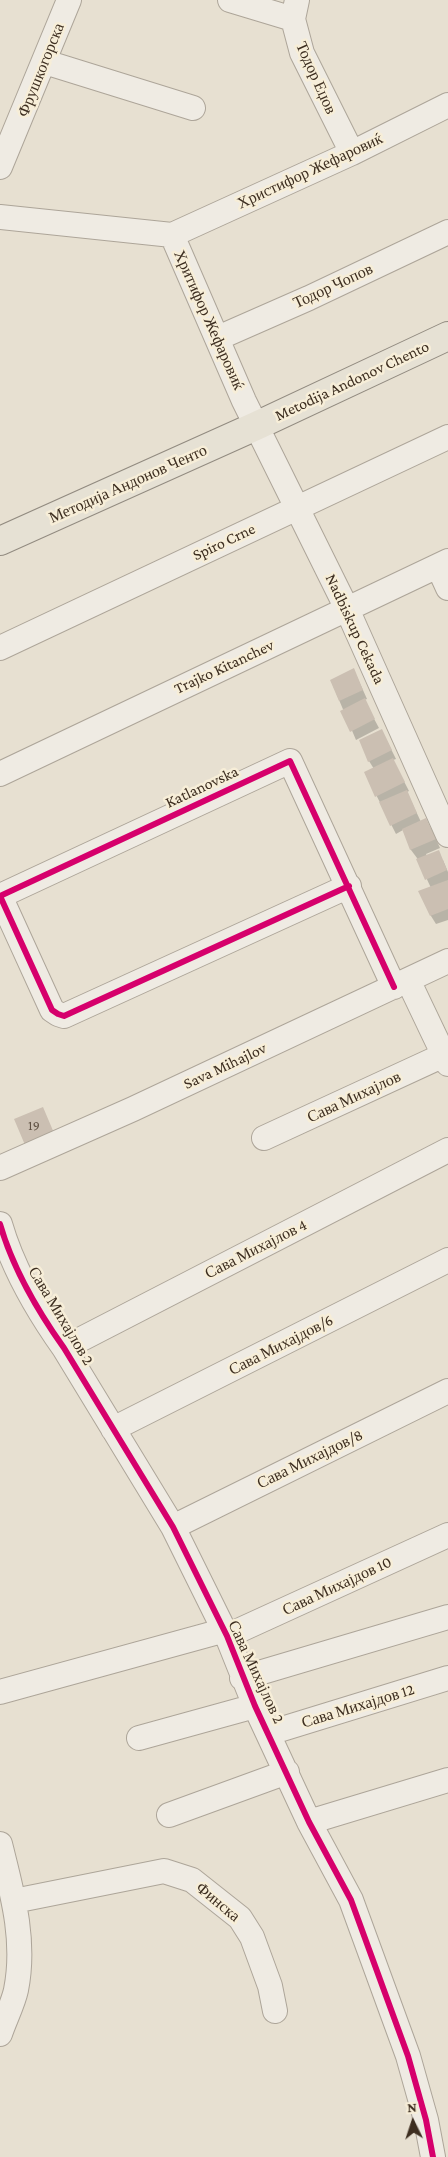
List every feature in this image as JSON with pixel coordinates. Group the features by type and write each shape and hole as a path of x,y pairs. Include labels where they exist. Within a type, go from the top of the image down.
{"main road":[{"name":"Metodija Andonov Chento","path":"256,426 448,336"},
{"name":"Методија Андонов Ченто","path":"2,536 256,426"}],"street":[{"name":"Фрушкогорска","path":"0,167 69,0"},
{"path":"230,0 295,10"},
{"name":"Тодор Еџов","path":"295,10 302,53 352,153"},
{"path":"45,62 193,108"},
{"name":"Христифор Жефаровиќ","path":"172,235 352,153 448,105"},
{"name":"Хритифор Жефаровиќ","path":"0,217 172,235 256,426"},
{"name":"Тодор Чопов","path":"218,338 309,298 448,232"},
{"name":"Nadbiskup Cekada","path":"256,426 347,609 448,834"},
{"name":"Spiro Crne","path":"0,648 448,437"},
{"path":"443,564 448,588"},
{"name":"Trajko Kitanchev","path":"0,774 443,564"},
{"name":"Katlanovska","path":"348,886 64,1016 52,1010 0,896 290,761 348,886 401,984"},
{"name":"Sava Mihajlov","path":"0,1168 133,1109 448,961"},
{"name":"Сава Михајлов","path":"264,1138 446,1060 401,984"},
{"name":"Сава Михајлов 4","path":"64,1348 448,1150"},
{"name":"Сава Михајлов 2","path":"0,1224 18,1273 47,1324 64,1348 172,1527 225,1634 242,1678 310,1822 350,1900 408,2056 426,2120 432,2157"},
{"name":"Сава Михајдов/6","path":"113,1430 448,1260"},
{"name":"Сава Михајдов/8","path":"172,1527 448,1391"},
{"name":"Сава Михајдов 10","path":"225,1634 448,1535"},
{"path":"242,1678 448,1617"},
{"name":"Сава Михајлов 2","path":"0,1692 225,1634"},
{"name":"Сава Михајдов 12","path":"269,1733 448,1678"},
{"name":"Сава Михајлов 2","path":"139,1738 255,1706"},
{"path":"169,1815 287,1772"},
{"path":"310,1822 448,1780"},
{"path":"0,1844 14,1901 20,1940 16,1990 0,2034"},
{"name":"Финска","path":"14,1901 164,1871 192,1880 240,1918 252,1937 270,1986 275,2011"}],"building":[{"path":"354,668 363,690 339,701 330,680"},
{"path":"365,698 375,719 350,732 340,711"},
{"path":"382,729 392,750 368,762 359,740"},
{"path":"393,758 405,782 375,797 364,772"},
{"path":"407,790 417,813 390,826 379,802"},
{"path":"426,818 436,839 410,850 402,829"},
{"path":"439,850 447,870 425,880 416,859"},
{"path":"448,880 448,909 430,916 418,891"},
{"path":"43,1107 54,1133 25,1145 14,1119"}],"cycle path":[{"path":"349,886 64,1016 52,1010 0,896 290,761 394,987"},
{"path":"0,1224 5,1241 35,1304 64,1348 173,1527 227,1636 255,1706 309,1822 351,1900 408,2056 426,2120 433,2157"}]}
